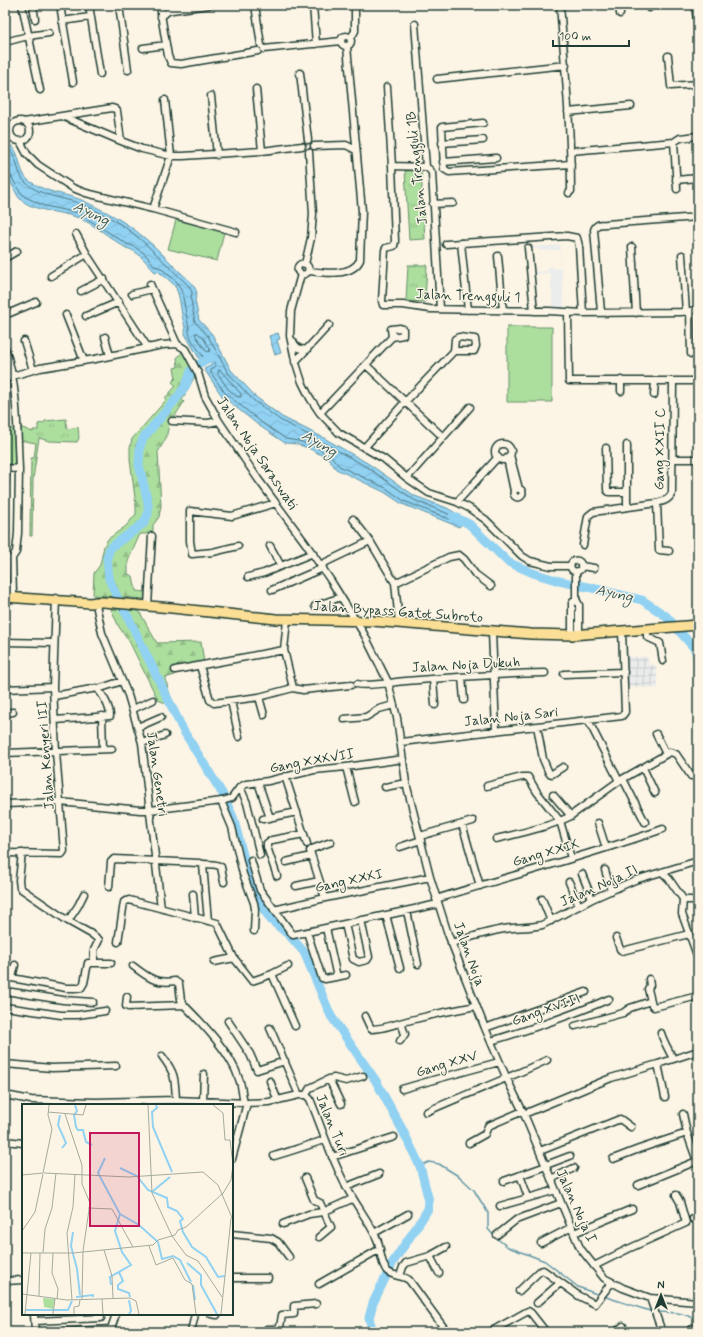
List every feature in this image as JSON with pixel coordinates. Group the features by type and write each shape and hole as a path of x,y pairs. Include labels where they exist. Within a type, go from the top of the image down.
{"highway":[{"name":"Jalan Bypass Gatot Subroto","path":"8,594 90,599 100,602 287,620 399,623 492,632 531,634 576,634 698,625"}],"street":[{"path":"22,5 40,90"},
{"path":"33,5 35,19"},
{"path":"60,5 73,82"},
{"path":"89,5 100,74"},
{"path":"119,5 128,70"},
{"path":"165,5 161,7 161,18 169,61 171,63 177,64 261,48 341,41"},
{"path":"161,18 174,7 210,5"},
{"path":"255,5 261,48"},
{"path":"313,5 316,44"},
{"path":"301,274 306,274 309,271 345,271 354,268 358,265 360,260 362,211 354,139 347,46 351,43 351,38 355,31 356,5"},
{"path":"560,5 566,65 571,164 571,190 569,193"},
{"path":"619,5 620,14"},
{"path":"696,5 698,28"},
{"path":"62,21 90,17"},
{"name":"Jalan Trengguli 1B","path":"415,24 428,168 432,173 440,309"},
{"path":"5,42 48,33"},
{"path":"341,41 343,36 348,36 351,38"},
{"path":"341,41 343,45 347,46"},
{"path":"143,48 166,46"},
{"path":"668,56 671,86 698,84"},
{"path":"436,79 566,65"},
{"path":"300,73 308,140"},
{"path":"387,87 392,166 428,168 496,158"},
{"path":"256,89 262,151"},
{"path":"211,96 218,155"},
{"path":"153,209 171,156 165,100"},
{"path":"568,112 631,106"},
{"path":"121,141 118,116 115,109 98,110 17,122 11,127 10,132 12,137 20,141 27,154 38,165 73,188 86,193 153,209 236,232"},
{"path":"61,116 142,149 171,156 192,157 262,151 302,146 303,143 308,140"},
{"path":"5,122 11,127"},
{"path":"20,141 25,139 29,132 28,126 24,122"},
{"path":"483,123 442,126 444,165 448,172 571,164"},
{"path":"570,151 674,142 680,138 698,136"},
{"path":"346,145 354,139"},
{"path":"308,140 313,142 314,146"},
{"path":"442,143 483,140"},
{"path":"674,142 677,189"},
{"path":"314,146 346,145 356,150"},
{"path":"302,146 304,150 309,152"},
{"path":"305,264 311,238 313,214 309,152 314,146"},
{"name":"Jalan Trengguli 1","path":"392,166 395,241 394,246 386,248 385,250 382,303 385,305 403,305 440,309 583,313 636,313 698,310"},
{"path":"676,180 698,178"},
{"path":"433,204 452,203"},
{"path":"601,312 594,230 596,226 698,217"},
{"path":"76,234 87,254 148,348"},
{"path":"446,244 574,236 577,238 579,246 583,313"},
{"path":"461,243 468,310"},
{"path":"632,247 636,313"},
{"path":"528,248 534,311"},
{"path":"5,258 17,250"},
{"path":"51,276 87,254"},
{"path":"682,254 691,354"},
{"path":"498,256 503,310"},
{"path":"305,264 308,266 309,271"},
{"path":"305,264 300,265 298,268 298,272 301,274 291,311 290,336 302,382 310,398 320,413 339,433 384,459 406,478 429,494 457,502 469,508 486,520 530,562 551,566 570,566 575,561 580,563 581,566 594,568"},
{"path":"81,291 104,280"},
{"path":"5,378 33,370 168,344 177,344 151,286 132,294"},
{"path":"5,315 36,302"},
{"path":"86,316 119,302"},
{"path":"568,312 569,381 698,381"},
{"path":"66,316 84,361"},
{"path":"296,362 330,325"},
{"path":"290,336 295,347 307,350"},
{"path":"105,337 110,356"},
{"path":"320,413 392,337"},
{"path":"24,341 33,370"},
{"name":"Jalan Noja Saraswati","path":"177,344 185,349 194,362 205,396 219,421 258,479 313,553 357,623"},
{"path":"364,448 405,402 454,351"},
{"path":"6,352 12,376 17,425 19,469 18,533 16,552 12,558 8,594"},
{"path":"366,365 443,437"},
{"path":"621,380 621,391"},
{"path":"654,395 655,381"},
{"name":"Gang XXII C","path":"583,545 588,516 596,510 657,503 667,500 672,493 673,381"},
{"path":"406,478 470,407"},
{"path":"172,421 208,423 219,421"},
{"path":"498,457 496,450 499,446 504,444 510,448 509,457 516,490"},
{"path":"627,445 627,507"},
{"path":"606,448 607,490 609,492 627,492"},
{"path":"457,502 498,457"},
{"path":"498,457 502,459 509,457"},
{"path":"673,459 698,459"},
{"path":"5,484 5,470 19,469"},
{"path":"238,546 213,552 192,554 190,541 190,511 232,516 276,503"},
{"path":"657,503 659,550 669,551"},
{"path":"353,519 370,541 395,583 399,623"},
{"path":"146,606 152,536"},
{"path":"272,590 322,567 370,541"},
{"path":"270,546 281,566"},
{"path":"248,577 313,553"},
{"path":"395,583 456,555 461,556 474,574 490,586"},
{"path":"570,566 576,575"},
{"path":"576,634 575,615 572,603 576,597 576,575 581,566"},
{"path":"315,606 341,597"},
{"name":"Jalan Kenyeri III","path":"5,853 63,852 53,687 56,598"},
{"name":"Jalan Genetri","path":"100,602 96,609 102,633 122,681 142,743 161,908"},
{"path":"287,620 284,650 294,688"},
{"name":"Jalan Noja","path":"357,623 388,682 401,742 406,782 430,877 451,943 499,1062 524,1112"},
{"path":"649,629 648,637 659,642 664,661"},
{"path":"564,674 624,672 622,631"},
{"path":"492,632 496,731"},
{"path":"5,642 54,643"},
{"path":"175,670 284,650"},
{"name":"Jalan Noja Dukuh","path":"200,666 210,700 212,702 259,697 294,688 303,690 354,684 365,686 388,682 545,673"},
{"name":"Jalan Noja Sari","path":"401,742 624,715 624,672"},
{"path":"462,677 464,700"},
{"path":"433,679 435,705"},
{"path":"54,696 98,688 122,681"},
{"path":"5,689 53,687"},
{"path":"55,720 110,716 108,705 98,688"},
{"path":"259,697 264,715"},
{"path":"132,709 153,700"},
{"path":"231,700 239,736"},
{"path":"344,718 366,716 379,709 394,705"},
{"path":"5,713 13,712"},
{"path":"102,716 103,749"},
{"path":"138,727 161,717"},
{"path":"588,720 645,822"},
{"path":"537,726 543,759 549,773 552,774 563,767"},
{"path":"656,734 669,753"},
{"path":"142,743 165,735"},
{"path":"5,753 112,749"},
{"path":"496,839 560,821 571,816 621,780 669,753 676,754 691,776 698,774"},
{"name":"Gang XXXVII","path":"240,787 246,784 276,780 285,776 314,770 403,759"},
{"path":"346,767 355,802"},
{"path":"644,768 655,793"},
{"path":"285,776 308,844"},
{"path":"487,786 527,777 536,792 560,821 572,858"},
{"path":"258,782 267,818 297,812"},
{"path":"385,787 406,782"},
{"path":"5,804 60,802 150,810 222,801 232,798 240,787"},
{"path":"240,787 247,803 260,855"},
{"path":"553,795 571,816"},
{"path":"222,801 232,827 244,874 256,909 254,931"},
{"path":"400,847 420,838 472,822"},
{"path":"598,823 606,848"},
{"path":"462,824 480,886"},
{"name":"Gang XXIX","path":"274,910 293,935 407,911 437,902 480,886 663,829"},
{"path":"277,876 267,843 272,840 304,834"},
{"path":"325,898 310,851 312,848 331,842"},
{"path":"22,853 19,880 20,888 99,940 94,950 94,960"},
{"path":"286,862 311,856"},
{"path":"109,887 111,862 113,859 220,865 224,882"},
{"path":"251,860 260,890 274,910"},
{"path":"662,872 698,861"},
{"path":"203,865 208,921"},
{"path":"605,870 611,891"},
{"name":"Jalan Noja II","path":"451,943 512,928 534,927 551,921 592,899 636,880 662,872 684,900"},
{"path":"582,874 592,899"},
{"name":"Gang XXXI","path":"274,910 430,877"},
{"path":"296,886 320,881"},
{"path":"569,882 578,906"},
{"path":"68,920 84,894"},
{"path":"193,894 195,918"},
{"path":"542,899 551,921"},
{"path":"118,942 124,902 126,900 132,900 195,918 215,922 219,926 234,958 252,981 272,974 288,966"},
{"path":"698,900 684,900 681,912 698,958"},
{"path":"407,911 418,964"},
{"path":"386,915 400,968"},
{"path":"345,924 353,959 358,962 367,960 369,957 361,920"},
{"path":"326,928 337,977"},
{"path":"307,932 322,978 325,979 346,975"},
{"path":"616,938 622,951 689,934"},
{"path":"214,962 234,958"},
{"path":"5,979 12,978 66,988 81,988 84,982 88,963 111,963"},
{"path":"12,978 15,965"},
{"path":"133,966 145,976 155,980 164,983 175,981 179,984 181,1000 184,1005 216,1040 230,1059 239,1078 246,1103 233,1155"},
{"path":"272,974 295,1026"},
{"path":"649,979 650,985 648,989 652,1006 655,1007 698,996"},
{"path":"5,992 63,1000 93,1002"},
{"path":"485,1028 586,992"},
{"path":"127,997 126,1006 128,1007 184,1005"},
{"name":"Gang XVIII","path":"491,1041 538,1026 609,999"},
{"path":"575,1026 623,1013 630,1008 651,1001"},
{"path":"365,1016 371,1029 387,1027 476,1006"},
{"path":"5,1007 72,1015 105,1011"},
{"path":"228,1021 250,1054 257,1070 285,1061"},
{"path":"400,1041 405,1034 401,1023"},
{"path":"270,1028 299,1095"},
{"path":"661,1033 667,1049 673,1059"},
{"path":"469,1143 485,1134 487,1128 492,1124 633,1070 698,1052"},
{"path":"162,1056 171,1067 175,1077 176,1100"},
{"path":"426,1112 464,1095 507,1079 547,1060"},
{"name":"Gang XXV","path":"402,1089 499,1062"},
{"path":"5,1064 52,1068 116,1066"},
{"path":"658,1064 665,1097"},
{"path":"203,1101 204,1074"},
{"path":"306,1095 310,1088 329,1079 334,1078 346,1081 363,1076"},
{"path":"329,1079 341,1104"},
{"path":"270,1081 278,1101"},
{"name":"Jalan Turi","path":"5,1095 31,1100 95,1103 176,1100 246,1103 278,1101 299,1095 306,1095 310,1099 325,1140 346,1188 374,1233 385,1267 388,1272 409,1280 447,1332"},
{"name":"Jalan Noja I","path":"524,1112 580,1248 604,1278 651,1300 698,1302"},
{"path":"638,1185 698,1162 687,1133 683,1114"},
{"path":"540,1151 620,1119 631,1127"},
{"path":"613,1159 687,1133"},
{"path":"332,1157 394,1138"},
{"path":"274,1156 325,1140"},
{"path":"5,1141 22,1143"},
{"path":"504,1181 570,1156"},
{"path":"551,1179 574,1168"},
{"path":"346,1188 379,1174"},
{"path":"520,1175 528,1197"},
{"path":"305,1178 314,1200 320,1203 331,1228 319,1238"},
{"path":"500,1206 556,1190"},
{"path":"594,1266 686,1223 680,1202 676,1195"},
{"path":"283,1224 309,1214 323,1212 352,1199"},
{"path":"497,1235 516,1220 561,1203"},
{"path":"541,1243 573,1230 632,1210"},
{"path":"374,1233 408,1214"},
{"path":"233,1234 271,1238 278,1242 289,1257"},
{"path":"397,1275 404,1264 430,1256 446,1247"},
{"path":"319,1284 380,1249"},
{"path":"430,1256 439,1273"},
{"path":"519,1291 541,1270 544,1270 579,1296 597,1303 612,1282"},
{"path":"233,1278 268,1278"},
{"path":"5,1282 22,1280"},
{"path":"537,1303 560,1283"},
{"path":"651,1300 662,1332"},
{"path":"267,1332 267,1329 276,1329 280,1327 282,1315 294,1314 294,1306 316,1304"},
{"path":"490,1332 529,1311 546,1332"},
{"path":"34,1315 35,1332"},
{"path":"59,1332 111,1331 116,1315"},
{"path":"191,1332 195,1315"},
{"path":"35,1322 101,1318"},
{"path":"616,1332 623,1326"},
{"path":"687,1332 698,1326"}],"shaded area":[{"path":"560,245 564,308 553,308 550,273 532,274 530,247","holes":["538,248 539,251 560,250 561,268 554,269 554,267 548,267 548,271 533,272 531,249"]},
{"path":"627,657 647,657 649,665 656,665 658,688 628,687"}],"green space":[{"path":"421,170 425,239 409,240 405,171"},
{"path":"176,220 224,232 217,261 168,249"},
{"path":"408,265 427,265 425,302 406,301"},
{"path":"507,327 552,327 552,402 507,402"},
{"path":"184,350 196,374 182,400 184,402 169,425 166,438 158,452 161,506 159,517 153,525 153,534 140,534 128,561 128,574 133,576 136,591 145,592 145,599 93,595 94,573 100,565 104,546 108,539 126,526 136,514 130,459 132,439 166,400 165,398 176,386 172,382 176,378 174,368 178,367 177,358"},
{"path":"66,419 67,429 78,427 79,438 77,442 49,441 39,438 33,479 32,536 30,536 31,458 34,458 36,443 19,440 20,427 33,432 33,430 38,430 38,424 44,423 45,421"},
{"path":"5,425 14,430 15,465 5,465"},
{"path":"111,609 139,611 157,643 201,642 204,663 173,669 175,675 165,678 172,701 165,703 158,700 129,641 119,627"}],"water":[{"path":"5,142 11,145 14,149 24,175 29,181 48,190 74,197 119,219 148,241 188,279 197,293 195,300 199,320 212,334 231,370 256,397 282,417 324,438 369,464 415,496 447,508 466,519 459,527 402,504 384,492 336,469 329,459 310,449 297,444 285,443 258,425 222,396 204,369 212,365 210,361 202,365 185,334 178,292 171,281 158,271 155,272 135,252 126,248 89,223 76,217 28,205 22,201 5,175"},
{"path":"278,333 280,339 277,340 281,353 275,355 269,336"}],"waterway":[{"path":"211,357 196,366 191,371 186,385 177,398 144,437 140,446 139,465 148,503 148,514 144,523 110,548 107,557 109,579 183,730 222,793 233,817 249,878 256,898 271,920 289,935 304,952 331,1016 376,1081 420,1166 429,1201 428,1209 393,1262 373,1303 369,1318 373,1332"},
{"name":"Ayung","path":"453,516 469,524 508,562 533,573 559,581 642,600 666,616 695,649 698,662"},
{"path":"420,1166 429,1162 439,1164 460,1177 474,1190 488,1213 488,1229 496,1238 508,1247 545,1261 578,1287 599,1295"},
{"path":"603,1296 653,1312"},
{"path":"656,1312 683,1314 698,1322"}]}
